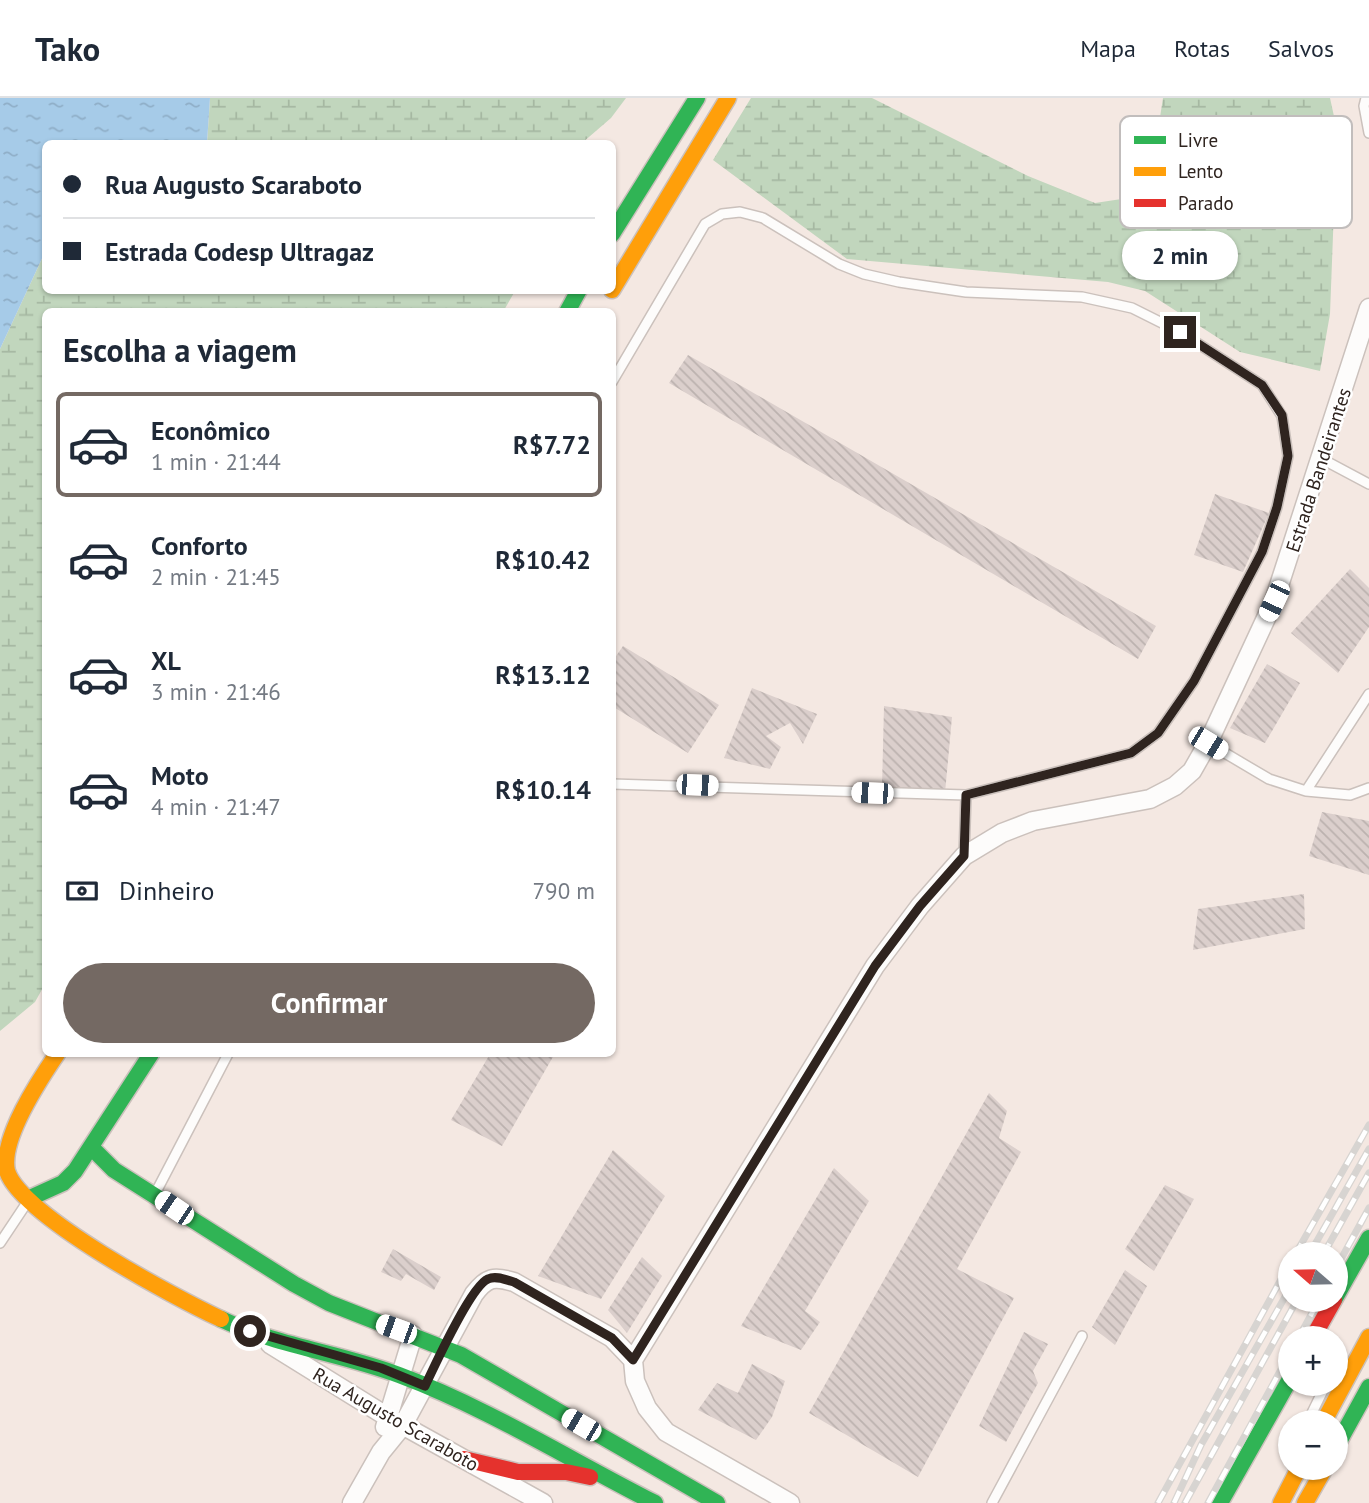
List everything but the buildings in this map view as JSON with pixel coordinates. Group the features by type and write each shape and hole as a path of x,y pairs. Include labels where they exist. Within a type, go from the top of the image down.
{"main road":[{"path":"616,228 697,98"},
{"path":"616,284 728,98"},
{"name":"Rua Augusto Scaraboto","path":"55,1057 18,1117 5,1144 4,1158 12,1181 103,1256 250,1331 400,1375 425,1386 655,1503"},
{"path":"30,1198 63,1183 91,1147 149,1057"},
{"path":"91,1147 114,1170 294,1284 329,1303 444,1347 717,1503"},
{"path":"1348,1276 1369,1238"},
{"path":"1330,1410 1369,1338"},
{"path":"1348,1425 1369,1387"},
{"path":"1220,1503 1280,1396"},
{"path":"464,1459 518,1472 566,1472 614,1483"},
{"path":"1280,1503 1292,1480"},
{"path":"1306,1503 1318,1480"}],"street":[{"name":"Estrada Bandeirantes","path":"633,1360 875,966 920,906 964,856 1002,833 1033,821 1150,800 1175,786 1192,771 1208,743 1274,601 1369,308"},
{"path":"352,1503 381,1452 403,1425 474,1294 487,1279 498,1277 514,1282 612,1338 633,1360 635,1381 647,1408 666,1433 790,1503"},
{"name":"Rua Augusto Scaraboto","path":"250,1331 386,1416 543,1503"},
{"path":"381,1452 386,1416 413,1335"}],"lane":[{"path":"1366,98 1364,106 1369,133"},
{"path":"616,375 705,224 722,214 740,212 763,218 839,264 864,274 966,292 1082,297 1132,308 1180,332 1262,385 1282,415 1288,456 1277,507 1262,552 1194,681 1158,733 1131,753 966,795 616,784"},
{"path":"1322,459 1369,484"},
{"path":"1306,791 1369,694"},
{"path":"1208,743 1269,779 1306,791 1350,795 1369,788"},
{"path":"964,856 966,795"},
{"path":"155,1195 226,1057"},
{"path":"0,1243 30,1198"},
{"path":"1353,1344 1369,1324"},
{"path":"992,1503 1082,1336"},
{"path":"1280,1503 1287,1480"}],"green space":[{"path":"210,98 626,98 611,118 585,140 207,140"},
{"path":"751,98 872,98 1028,176 1095,203 1120,199 1120,228 1333,228 1330,314 1320,371 1240,352 1145,291 1108,282 847,259 713,160"},
{"path":"1163,98 1330,98 1334,116 1160,116"},
{"path":"42,258 42,294 513,294 505,308 42,308 42,989 35,1002 0,1031 0,349"}],"water":[{"path":"0,98 210,98 207,140 42,140 42,258 0,349"}],"railway":[{"path":"1302,1242 1369,1125"},
{"path":"1316,1242 1369,1149"},
{"path":"1330,1242 1369,1173"},
{"path":"1348,1246 1369,1208"},
{"path":"1158,1503 1278,1285"},
{"path":"1174,1503 1201,1445 1278,1309"},
{"path":"1185,1503 1290,1312"},
{"path":"1305,1326 1313,1312"},
{"path":"1208,1503 1278,1375"}],"traffic: fast":[{"path":"616,228 697,98"},
{"path":"569,308 577,294"},
{"path":"30,1198 63,1183 75,1171 149,1057"},
{"path":"91,1147 114,1170 294,1284 329,1303 461,1355 717,1503"},
{"path":"1348,1275 1369,1238"},
{"path":"221,1319 264,1336 377,1367 432,1388 497,1419 655,1503"},
{"path":"1348,1425 1369,1387"},
{"path":"1220,1503 1280,1396"}],"traffic: slow":[{"path":"616,283 728,98"},
{"path":"55,1057 23,1110 9,1143 7,1171 18,1189 40,1210 102,1254 221,1319"},
{"path":"1330,1410 1369,1337"},
{"path":"1281,1503 1293,1480"},
{"path":"1305,1503 1318,1480"}],"traffic: jam":[{"path":"1319,1326 1327,1312"},
{"path":"464,1459 518,1472 566,1472 590,1477"}],"route":[{"path":"250,1331 381,1368 425,1386 474,1294 487,1279 498,1277 514,1282 612,1338 633,1360 875,966 920,906 964,856 966,795 1131,753 1158,733 1194,681 1262,552 1277,507 1288,456 1282,415 1262,385 1180,332"}]}
